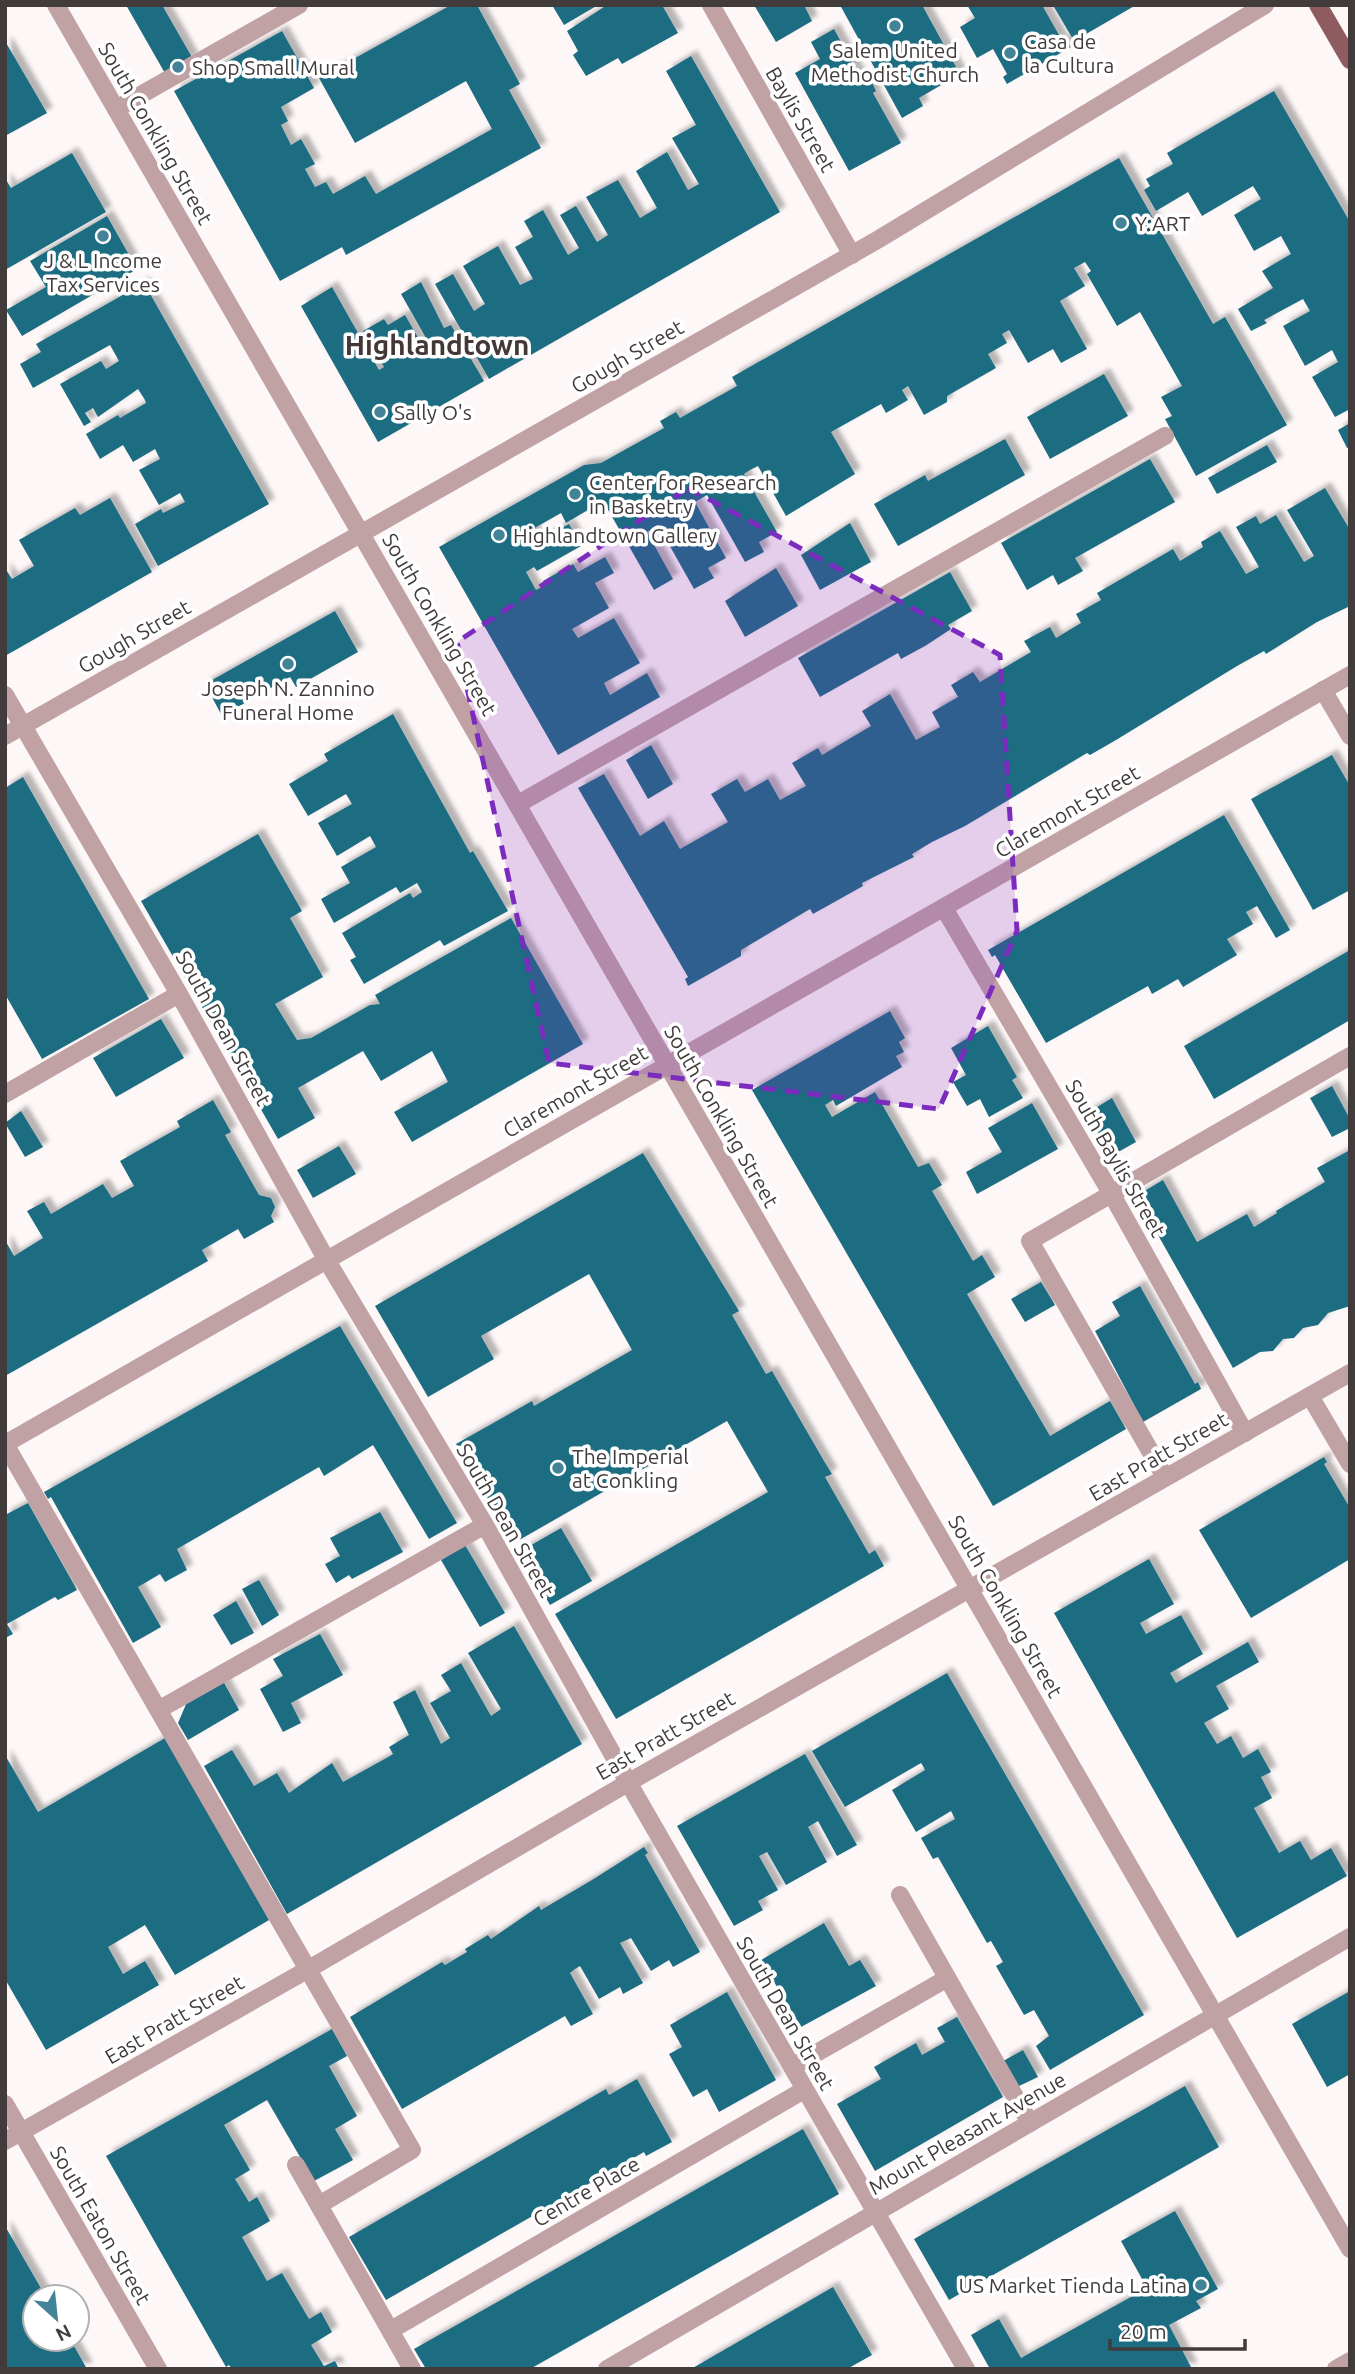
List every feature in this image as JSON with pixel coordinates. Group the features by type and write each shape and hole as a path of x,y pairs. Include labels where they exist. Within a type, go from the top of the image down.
{"main road":[{"path":"1318,5 1350,60"}],"street":[{"name":"South Conkling Street","path":"56,5 1217,2014 1350,2249"},
{"path":"116,108 299,5"},
{"name":"Baylis Street","path":"711,5 852,255"},
{"name":"Gough Street","path":"5,736 852,255 1265,5"},
{"path":"518,804 1165,436"},
{"name":"Claremont Street","path":"5,1444 1350,675"},
{"path":"1323,690 1350,736"},
{"name":"South Dean Street","path":"5,695 179,993 326,1259 485,1525 628,1782 965,2369"},
{"name":"South Baylis Street","path":"944,908 1111,1193 1245,1433"},
{"path":"5,1094 179,993"},
{"path":"1165,1477 1030,1241 1350,1056"},
{"name":"East Pratt Street","path":"5,2141 307,1970 628,1782 1350,1373"},
{"path":"1310,1396 1350,1464"},
{"path":"5,1444 412,2150 319,2205"},
{"path":"160,1709 485,1525"},
{"path":"900,1895 1030,2123"},
{"name":"Mount Pleasant Avenue","path":"607,2369 1350,1937"},
{"path":"792,2067 946,1979"},
{"name":"Centre Place","path":"391,2330 804,2090"},
{"name":"South Eaton Street","path":"5,2104 158,2369"},
{"path":"296,2165 412,2369"},
{"path":"1336,2369 1350,2361"}],"highlighted area":[{"path":"688,488 1000,655 1017,931 939,1109 549,1063 457,642"}],"building":[{"path":"126,5 162,5 193,59 166,75"},
{"path":"451,5 477,5 520,84 509,90 541,148 346,255 342,247 280,281 174,91 282,31 314,88 281,107 288,121 281,125 291,145 301,139 315,164 305,169 315,187 326,182 333,194 365,176 376,194 492,129 466,81 355,143 319,78"},
{"path":"552,5 598,5 564,25"},
{"path":"607,5 662,5 678,33 622,64 618,58 586,76 573,55 578,51 567,31"},
{"path":"754,5 804,5 812,21 776,42"},
{"path":"840,5 922,5 960,74 919,98 923,106 902,118"},
{"path":"967,5 1042,5 1063,42 1067,40 1071,47 1007,84 1003,77 1007,74 993,49 977,58 960,27 975,18"},
{"path":"1136,5 1074,41 1054,7"},
{"path":"834,29 864,84 871,80 876,91 873,93 901,143 849,171 795,73 820,59 811,42"},
{"path":"5,41 47,113 5,136"},
{"path":"691,56 780,212 489,379 435,284 453,274 474,311 485,304 463,266 498,246 520,285 533,279 515,247 533,237 524,221 543,210 568,255 579,248 560,215 576,206 597,242 608,235 586,197 618,180 640,218 657,208 636,171 667,152 688,190 699,184 672,138 696,125 666,71"},
{"path":"1274,91 1350,222 1350,409 1335,417 1312,377 1338,362 1332,350 1305,366 1283,326 1310,311 1303,299 1264,320 1267,323 1251,331 1238,309 1273,288 1262,271 1291,254 1281,236 1254,251 1234,215 1261,199 1253,186 1202,216 1188,192 1156,211 1144,190 1150,186 1146,179 1173,164 1167,153"},
{"path":"72,153 106,212 5,270 5,178 11,188"},
{"path":"1119,158 1213,324 1225,317 1287,425 1196,476 1165,419 1172,416 1161,397 1182,386 1140,312 1117,326 1087,274 1091,271 1085,262 1074,268 1085,286 1060,301 1087,349 1061,363 1053,349 1028,363 1009,330 1002,334 1007,343 988,354 996,368 947,396 947,402 924,415 908,386 902,390 908,400 886,413 881,404 831,432 855,474 786,516 758,466 750,470 744,474 777,532 759,542 764,552 745,562 707,495 695,502 726,558 708,568 714,578 694,589 658,525 647,532 673,579 654,590 603,501 566,523 561,513 533,529 539,540 569,524 581,546 537,571 534,567 526,572 536,590 545,586 543,581 573,564 578,572 605,557 614,573 595,583 609,608 572,629 578,638 614,618 640,663 604,683 610,695 647,673 660,697 558,755 439,547 584,465 601,463 664,428 660,421 676,412 680,418 737,386 732,377"},
{"path":"107,216 137,269 22,336 6,310 46,287 30,261"},
{"path":"421,282 444,328 451,325 484,381 378,442 301,306 332,287 379,370 384,367 363,331 384,319 388,325 405,315 420,341 426,338 401,294"},
{"path":"144,283 269,504 158,566 135,524 161,509 163,513 185,502 180,493 159,505 139,470 160,459 155,449 133,462 123,445 100,459 86,434 118,415 120,418 146,403 145,400 138,389 98,417 93,408 85,413 91,422 84,426 60,384 101,361 106,369 119,361 110,345 33,388 20,364 41,352 36,344"},
{"path":"1104,374 1128,416 1050,459 1027,417"},
{"path":"1350,423 1350,447 1347,448 1338,430"},
{"path":"1005,439 1025,475 898,546 874,504 925,475 928,481"},
{"path":"1267,445 1277,462 1217,494 1208,478"},
{"path":"1150,459 1175,502 1075,558 1083,571 1058,585 1053,575 1027,590 1001,543"},
{"path":"1325,488 1350,530 1350,606 1317,622 1266,654 1264,651 1237,666 1116,740 1090,755 1087,753 965,826 932,842 912,854 914,857 862,883 863,886 813,914 810,909 741,950 741,956 688,986 685,979 688,977 578,788 604,774 640,836 664,821 680,849 728,822 711,794 737,779 745,792 768,779 780,800 806,786 792,763 818,748 822,755 871,726 862,711 890,694 916,740 940,727 932,712 958,697 951,685 973,672 980,682 1031,652 1024,641 1050,627 1056,638 1081,623 1076,614 1101,600 1097,593 1173,549 1180,561 1203,547 1201,542 1220,531 1246,574 1259,567 1236,527 1256,516 1260,524 1276,515 1304,562 1314,556 1287,510"},
{"path":"110,498 152,572 5,656 5,568 12,579 34,566 19,540 75,508 80,515"},
{"path":"850,523 871,562 820,590 801,555"},
{"path":"776,568 798,606 745,637 725,601"},
{"path":"950,572 972,611 948,625 951,629 925,646 901,659 898,653 820,697 798,658"},
{"name":"Joseph N. Zannino Funeral Home","path":"335,611 358,652 296,687 290,677 222,716 205,684"},
{"path":"393,714 470,853 473,851 508,911 444,946 440,940 364,984 350,960 356,957 342,933 410,893 413,898 422,892 417,883 400,893 396,887 334,923 321,899 350,883 341,867 376,847 370,836 337,856 318,823 352,804 346,794 308,816 289,784 328,761 324,754"},
{"path":"651,745 673,784 648,799 626,760"},
{"path":"1332,755 1350,786 1350,890 1313,910 1251,799"},
{"path":"23,777 149,999 42,1059 5,994 5,788"},
{"path":"1224,815 1290,930 1276,938 1257,906 1246,912 1253,924 1227,939 1237,955 1183,987 1178,979 1152,994 1148,986 1046,1043 995,955 992,957 988,950"},
{"path":"258,834 302,911 290,918 323,977 275,1004 297,1040 311,1038 370,1005 380,1004 375,995 511,918 583,1044 412,1142 394,1112 448,1082 432,1051 381,1081 363,1051 298,1088 315,1118 278,1139 141,901"},
{"path":"1350,950 1350,1020 1214,1099 1184,1046"},
{"path":"890,1011 905,1038 899,1042 904,1052 896,1056 902,1067 836,1106 833,1100 825,1105 832,1117 875,1092 918,1167 929,1163 942,1185 932,1191 973,1261 982,1255 995,1277 967,1294 1050,1436 1110,1401 1126,1429 993,1506 752,1090"},
{"path":"161,1019 184,1058 116,1097 93,1058"},
{"path":"988,1026 1017,1077 1012,1080 1023,1098 989,1117 980,1099 967,1106 953,1082 966,1075 951,1048"},
{"path":"1332,1086 1350,1119 1350,1128 1332,1137 1310,1098"},
{"path":"1112,1098 1136,1142 1111,1156 1087,1113"},
{"path":"213,1100 231,1132 225,1135 259,1195 271,1198 275,1207 271,1216 274,1222 244,1239 238,1229 202,1250 208,1261 5,1376 5,1240 14,1256 43,1238 27,1211 44,1202 51,1214 103,1184 112,1198 134,1186 120,1161 180,1127 177,1121"},
{"path":"1032,1103 1058,1149 977,1194 966,1172 1002,1152 988,1128"},
{"path":"21,1111 43,1147 25,1157 5,1123"},
{"path":"339,1146 356,1174 313,1198 297,1170"},
{"path":"1350,1150 1350,1306 1328,1313 1318,1325 1303,1328 1294,1338 1283,1339 1273,1351 1260,1352 1233,1368 1136,1196 1163,1180 1197,1242 1247,1214 1254,1227 1325,1182 1317,1168"},
{"name":"The Imperial at Conkling","path":"643,1153 739,1311 732,1315 766,1374 772,1371 832,1474 825,1477 869,1554 875,1550 884,1566 616,1719 555,1614 768,1492 727,1421 514,1543 456,1444 532,1401 534,1406 632,1350 589,1274 481,1336 494,1359 428,1397 375,1306"},
{"path":"1041,1282 1055,1305 1025,1322 1011,1299"},
{"path":"1140,1286 1195,1384 1198,1382 1201,1389 1143,1422 1095,1331 1120,1316 1112,1302"},
{"path":"340,1326 457,1523 429,1539 373,1445 324,1476 319,1467 177,1549 187,1570 165,1582 160,1574 138,1587 161,1627 133,1643 51,1497 48,1499 44,1492"},
{"path":"1324,1457 1327,1462 1324,1464 1350,1508 1350,1559 1251,1618 1199,1530"},
{"path":"28,1503 77,1590 58,1600 55,1597 7,1624 13,1634 5,1638 5,1515"},
{"path":"380,1512 403,1552 352,1579 349,1575 336,1583 325,1564 340,1556 330,1538"},
{"path":"561,1528 592,1581 550,1605 519,1552"},
{"path":"465,1545 505,1613 480,1627 441,1560"},
{"path":"1149,1559 1174,1604 1140,1623 1146,1634 1181,1615 1203,1654 1170,1673 1176,1683 1248,1642 1259,1662 1216,1686 1229,1709 1204,1723 1217,1744 1231,1736 1243,1758 1258,1749 1271,1772 1261,1777 1272,1798 1254,1808 1279,1853 1300,1841 1311,1860 1331,1848 1347,1876 1237,1938 1054,1613"},
{"path":"259,1580 279,1615 262,1626 242,1589"},
{"path":"236,1601 254,1633 231,1645 213,1615"},
{"path":"514,1626 582,1744 287,1914 204,1766 232,1750 254,1786 277,1773 289,1793 332,1763 343,1782 393,1754 389,1747 409,1735 393,1702 415,1690 441,1744 450,1738 430,1703 451,1691 441,1675 461,1663 491,1716 501,1709 468,1653"},
{"path":"320,1634 343,1675 291,1703 301,1723 283,1732 260,1689 283,1676 273,1659"},
{"path":"947,1673 1144,2015 1050,2070 1036,2046 1049,2036 1034,2010 1024,2015 996,1966 1003,1962 991,1941 987,1943 938,1857 933,1859 921,1838 955,1819 951,1811 916,1832 892,1790 925,1770 921,1763 845,1807 812,1751"},
{"path":"223,1681 239,1710 188,1740 178,1723 187,1702"},
{"path":"165,1738 269,1920 175,1975 145,1925 108,1947 123,1974 145,1961 159,1985 46,2050 5,1979 5,1755 38,1812"},
{"path":"805,1754 857,1845 837,1856 818,1821 808,1827 827,1862 786,1885 767,1852 759,1856 778,1890 758,1901 763,1910 734,1926 677,1826"},
{"path":"644,1847 648,1853 645,1855 700,1952 673,1967 669,1960 651,1971 631,1938 620,1943 643,1983 623,1994 620,1987 599,1999 580,1966 570,1973 593,2014 571,2026 565,2016 402,2109 350,2017 442,1962 445,1965 467,1952 465,1949 488,1935 491,1939 539,1906 541,1910"},
{"path":"824,1923 849,1966 860,1960 876,1986 801,2027 761,1960"},
{"path":"1350,1991 1350,2074 1327,2087 1292,2024"},
{"path":"727,1992 776,2080 719,2112 707,2089 693,2097 669,2054 682,2047 670,2025"},
{"path":"957,2017 1003,2097 875,2171 837,2104 881,2079 874,2067 916,2043 922,2055 945,2042 937,2028"},
{"path":"332,2029 347,2056 329,2066 357,2116 335,2129 353,2160 314,2181 267,2100 224,2125 250,2170 235,2179 249,2202 257,2197 270,2221 242,2237 267,2281 282,2273 309,2319 321,2312 332,2332 311,2345 324,2366 335,2361 339,2369 232,2369 229,2365 226,2367 106,2156"},
{"path":"1023,2050 1038,2077 1017,2087 1003,2061"},
{"path":"637,2079 672,2142 646,2156 644,2152 386,2300 349,2237 606,2089 609,2095"},
{"path":"1185,2086 1219,2147 949,2300 914,2239"},
{"path":"803,2129 839,2194 530,2369 426,2369 414,2349"},
{"path":"1175,2211 1218,2289 1196,2301 1201,2308 1169,2325 1192,2369 990,2369 971,2335 999,2319 1021,2358 1147,2288 1121,2241"},
{"path":"5,2226 38,2283 21,2283 21,2353 78,2353 87,2369 5,2369"},
{"path":"833,2287 872,2355 847,2369 691,2369"}],"place":[{"name":"Salem United Methodist Church","path":"895,26"},
{"name":"Casa de la Cultura","path":"1010,53"},
{"name":"Shop Small Mural","path":"178,67"},
{"name":"Y:ART","path":"1121,223"},
{"name":"J & L Income Tax Services","path":"103,236"},
{"name":"Sally O's","path":"380,412"},
{"name":"Center for Research in Basketry","path":"575,494"},
{"name":"Highlandtown Gallery","path":"499,535"},
{"name":"Joseph N. Zannino Funeral Home","path":"288,664"},
{"name":"The Imperial at Conkling","path":"558,1468"},
{"name":"US Market Tienda Latina","path":"1201,2285"}],"district":[{"name":"Highlandtown","path":"437,344"}]}
